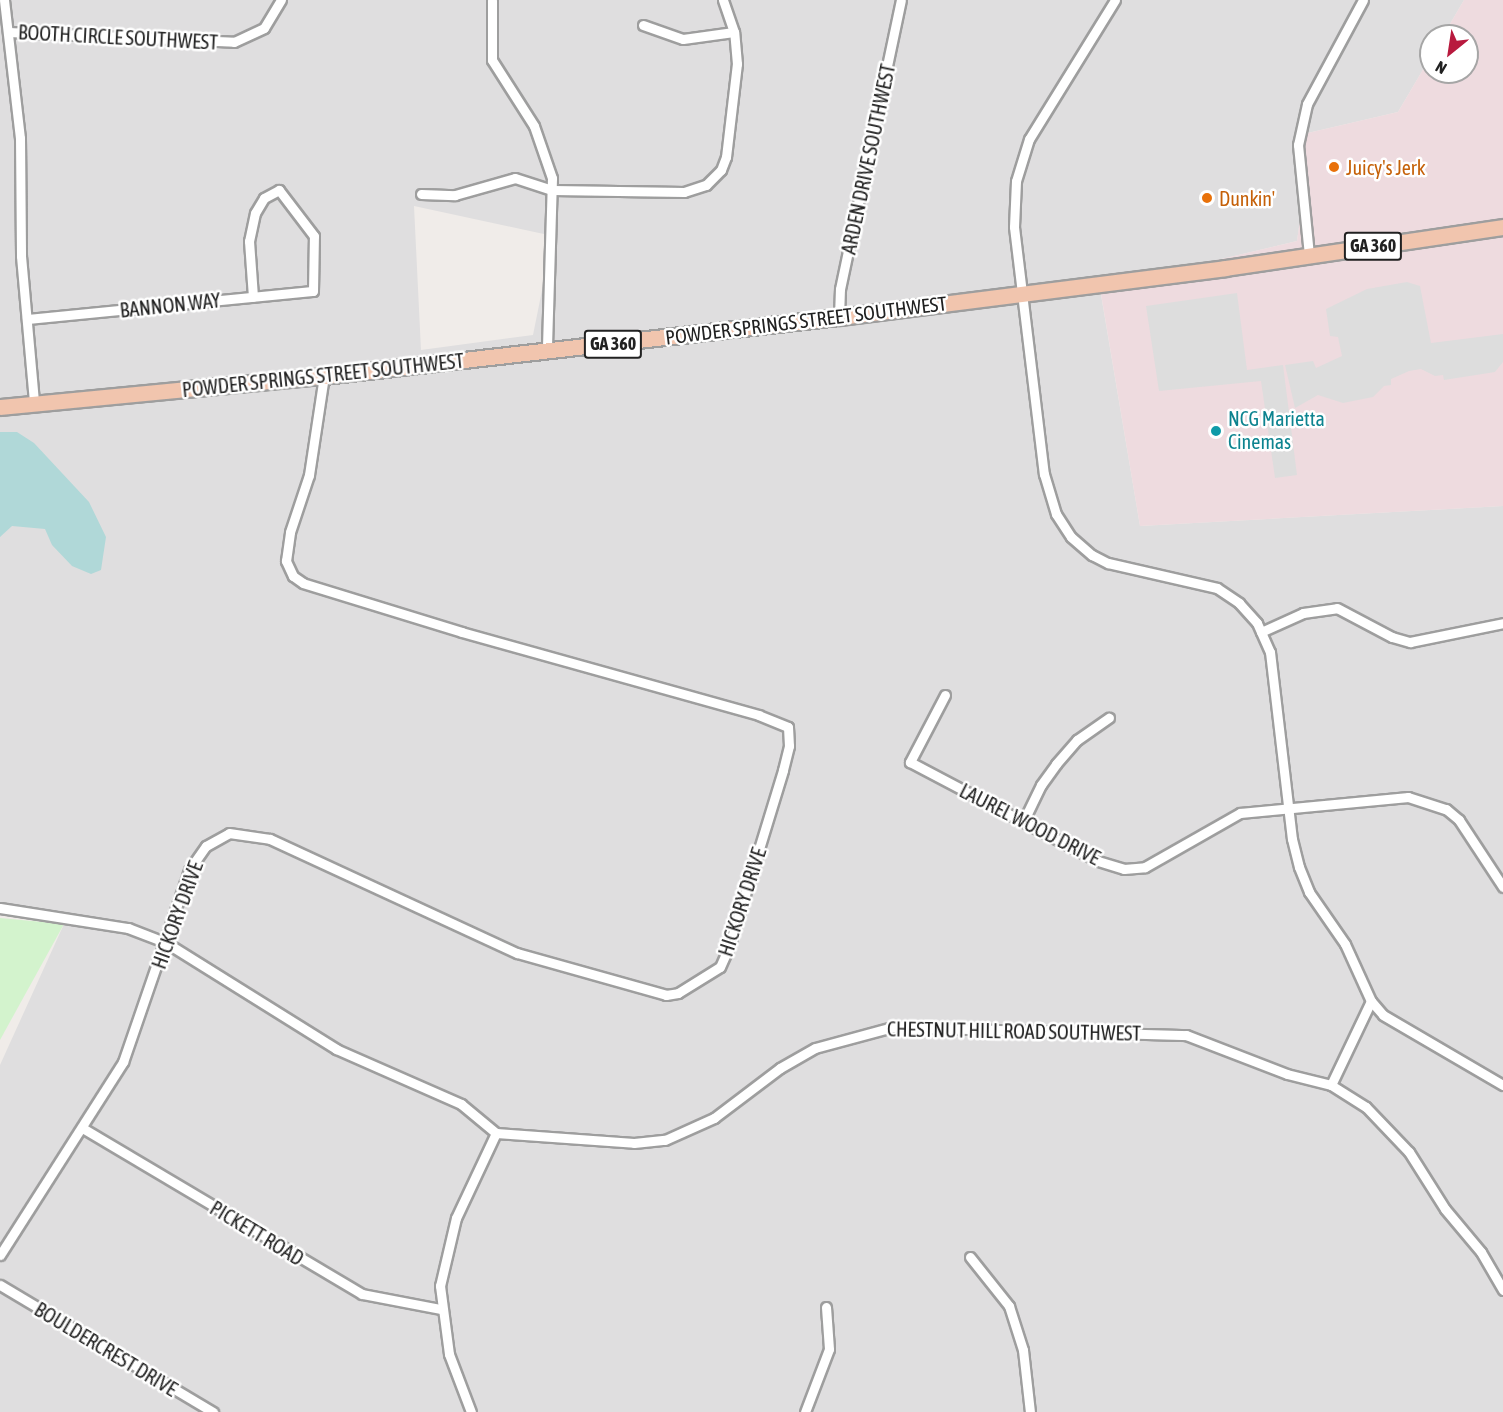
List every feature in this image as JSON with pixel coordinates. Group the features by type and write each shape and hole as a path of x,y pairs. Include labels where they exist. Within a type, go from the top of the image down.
{"main road":[{"name":"POWDER SPRINGS STREET SOUTHWEST","path":"0,407 324,376 839,317 1309,255 1503,226"}],"street":[{"path":"4,0 5,33 20,138 21,256 34,403"},
{"name":"BOOTH CIRCLE SOUTHWEST","path":"5,33 234,42 264,28 281,0"},
{"path":"492,0 492,60 541,139 553,190 549,216 551,261 547,351"},
{"path":"421,194 455,195 515,178 553,190 684,192 698,189 715,178 726,157 736,64 734,32 723,0"},
{"name":"ARDEN DRIVE SOUTHWEST","path":"839,317 840,289 901,0"},
{"path":"1115,0 1029,139 1022,156 1014,227 1044,474 1056,514 1071,537 1108,563 1217,588 1239,603 1261,632 1270,652 1294,848 1309,892 1345,944 1371,1001 1383,1015 1503,1085"},
{"path":"1309,255 1298,145 1307,104 1363,0"},
{"path":"643,25 683,39 734,32"},
{"name":"BANNON WAY","path":"27,319 253,297 314,291 314,236 279,190 264,198 255,213 249,241 253,297"},
{"name":"HICKORY DRIVE","path":"0,1255 84,1129 131,1046 196,857 218,838 240,832 270,839 517,953 666,995 678,993 720,967 729,947 783,770 789,746 788,727 759,715 462,632 303,583 293,576 286,561 290,532 309,475 324,376"},
{"path":"1261,632 1303,613 1337,608 1392,637 1410,642 1503,623"},
{"name":"LAUREL WOOD DRIVE","path":"945,695 910,762 1098,861 1124,869 1145,867 1166,858 1240,813 1377,798 1427,801 1459,820 1503,887"},
{"path":"1023,822 1041,785 1056,764 1077,740 1109,718"},
{"path":"0,908 128,928 165,942 336,1049 461,1104 496,1133 456,1218 440,1286 441,1309 449,1354 471,1412"},
{"path":"1331,1085 1371,1001"},
{"name":"CHESTNUT HILL ROAD SOUTHWEST","path":"496,1133 634,1143 665,1140 714,1118 780,1068 815,1048 894,1027 1186,1035 1287,1074 1331,1085 1366,1107 1409,1152 1445,1209 1481,1252 1503,1290"},
{"name":"PICKETT ROAD","path":"84,1129 362,1294 441,1309"},
{"path":"970,1257 1010,1306 1023,1350 1030,1412"},
{"name":"BOULDERCREST DRIVE","path":"0,1285 213,1412"},
{"path":"806,1412 829,1349 826,1307"}],"shaded area":[{"path":"0,0 1464,0 1450,24 1419,24 1419,76 1398,112 1295,136 1300,220 1297,241 1192,266 1098,277 1140,526 1503,506 1503,1412 0,1412 0,1065 64,924 0,908","holes":["414,206 553,236 533,335 421,350"]},
{"path":"1464,0 1503,0 1503,506 1140,526 1098,276 1192,266 1297,241 1300,220 1295,136 1398,112 1419,76 1419,84 1479,84 1479,24 1450,24"},
{"path":"1407,282 1420,286 1431,343 1503,334 1503,362 1495,372 1444,380 1443,375 1435,376 1421,369 1409,371 1391,379 1391,385 1384,386 1373,397 1343,403 1318,395 1295,408 1285,365 1313,361 1316,368 1342,356 1338,337 1330,336 1326,309 1367,289"},
{"path":"1237,293 1247,370 1283,365 1297,475 1275,478 1261,381 1159,391 1146,306"}],"green space":[{"path":"0,918 64,924 0,1040"}],"water":[{"path":"0,432 17,432 34,443 89,502 106,537 101,570 91,574 72,566 52,545 45,529 12,526 0,537"}],"place":[{"name":"Juicy's Jerk","path":"1334,167"},
{"name":"Dunkin'","path":"1207,198"},
{"name":"NCG Marietta Cinemas","path":"1216,431"}]}
